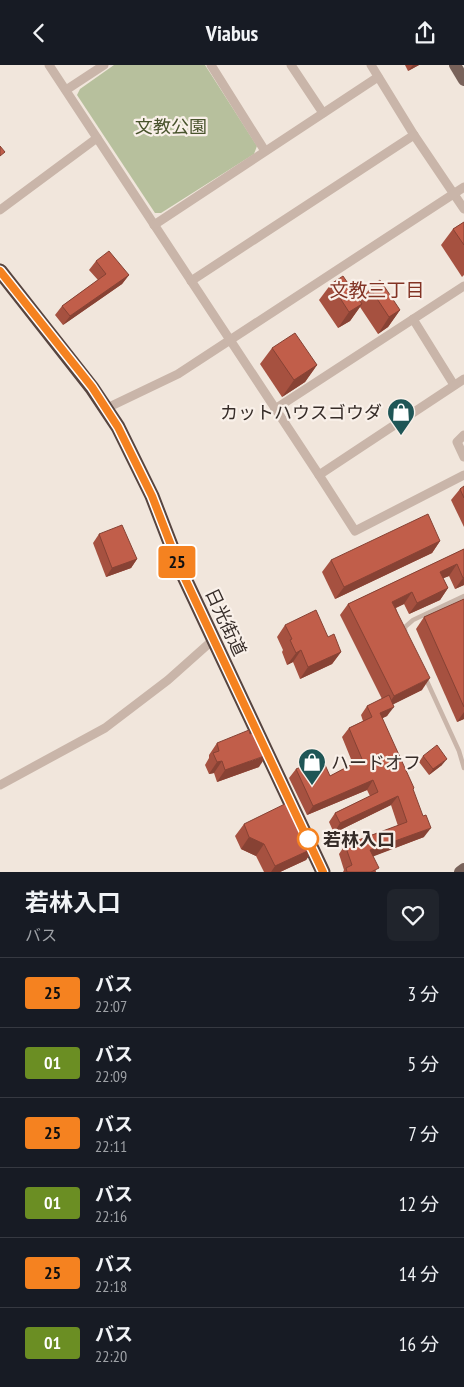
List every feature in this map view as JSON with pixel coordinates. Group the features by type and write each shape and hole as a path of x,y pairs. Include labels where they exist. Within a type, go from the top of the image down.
{"highway":[{"name":"日光街道","path":"0,271 107,408 127,444 152,496 179,566 323,872"}],"main road":[{"path":"455,65 464,80"},
{"path":"460,872 464,869"}],"street":[{"path":"49,65 355,531 464,475"},
{"path":"66,90 104,65"},
{"path":"211,65 265,151"},
{"path":"291,65 323,113"},
{"path":"371,65 414,135 464,209"},
{"path":"154,225 378,77"},
{"path":"191,281 414,135"},
{"path":"0,210 97,138"},
{"path":"107,408 178,374 464,187"},
{"path":"275,409 464,286"},
{"path":"413,319 454,385"},
{"path":"319,475 464,379"},
{"path":"464,435 457,442 464,457"},
{"path":"0,785 105,728 168,680 214,639"}],"lane":[{"path":"405,635 405,627 413,621 464,597"},
{"path":"422,670 459,751 464,768"}],"green space":[{"name":"文教公園","path":"114,65 205,65 257,146 254,154 161,213 155,213 77,95 80,89"}],"building":[{"path":"0,146 5,152 0,156"},
{"path":"464,222 464,245 453,229"},
{"path":"109,251 129,275 70,316 62,306 106,274 96,261"},
{"path":"343,276 362,304 349,312 331,284"},
{"path":"380,280 400,310 389,317 370,288"},
{"path":"295,333 317,365 294,380 272,348"},
{"path":"464,486 464,498 460,489"},
{"path":"428,514 440,541 344,587 331,560"},
{"path":"122,525 137,559 112,568 99,534"},
{"path":"464,549 463,578 457,564 440,572 448,588 417,603 412,592 392,602 430,678 394,696 348,604"},
{"path":"464,599 464,707 424,617"},
{"path":"316,610 328,637 334,634 341,652 308,667 301,650 296,653 285,625"},
{"path":"389,695 394,707 380,713 414,788 423,816 426,815 431,828 370,850 379,868 371,872 347,872 346,868 352,865 345,845 407,822 398,796 340,823 335,813 378,792 373,780 313,806 296,769 322,758 330,776 362,759 349,728 372,717 367,706"},
{"path":"249,730 250,734 259,730 267,755 225,770 222,761 217,762 213,753 219,751 217,743"},
{"path":"437,745 447,759 433,769 423,756"},
{"path":"293,800 314,848 275,866 264,844 249,837 244,824"}],"bus line":[{"name":"25","path":"0,271 92,387 118,427 152,496 179,566 323,872"}],"place":[{"name":"カットハウスゴウダ","path":"401,436"},
{"name":"ハードオフ","path":"312,786"},
{"name":"若林入口","path":"308,839"}],"district":[{"name":"文教三丁目","path":"377,290"}]}
